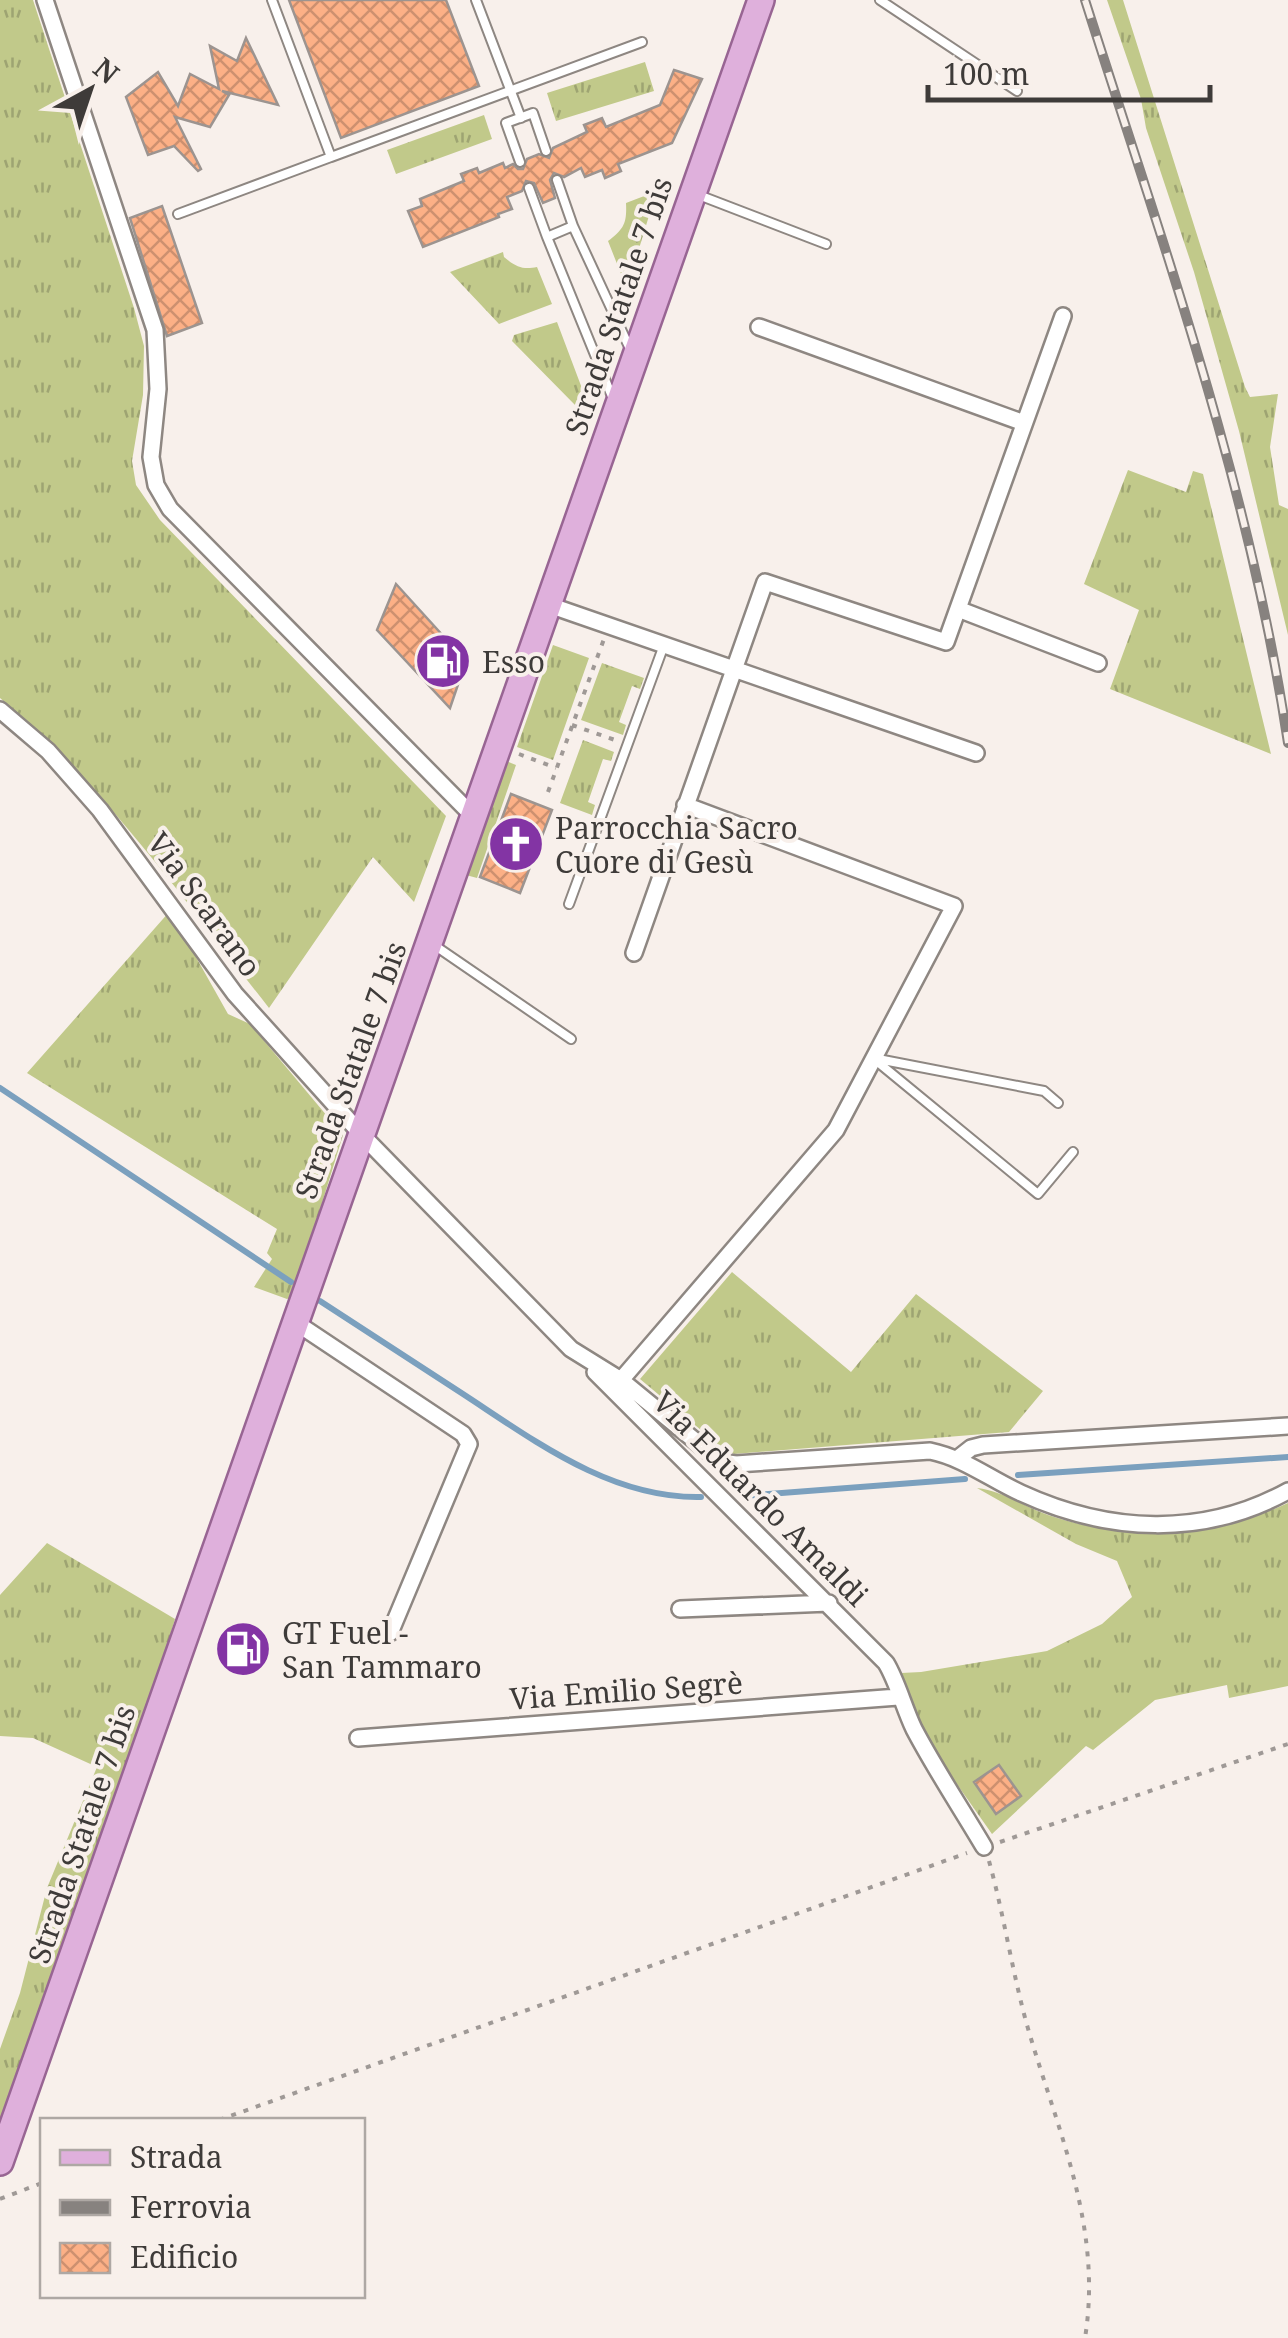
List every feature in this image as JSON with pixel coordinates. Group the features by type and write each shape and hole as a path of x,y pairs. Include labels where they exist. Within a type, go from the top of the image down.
{"main road":[{"name":"Strada Statale 7 bis","path":"0,2162 761,0"}],"street":[{"path":"45,0 155,330 158,389 151,457 156,485 170,508 475,818"},
{"path":"634,953 765,582 946,642 1062,316"},
{"path":"760,327 1024,423"},
{"path":"550,605 976,753"},
{"path":"958,609 1098,663"},
{"name":"Via Scarano","path":"0,710 48,751 100,810 235,994 362,1135 571,1348"},
{"path":"621,1380 836,1130 954,906 685,805"},
{"path":"295,1322 463,1434 469,1444 390,1633"},
{"path":"571,1348 621,1380 721,1462 930,1451 957,1459 1047,1504 1134,1526 1190,1524 1232,1515 1288,1491"},
{"name":"Via Eduardo Amaldi","path":"571,1348 886,1663 924,1748 984,1847"},
{"path":"957,1459 982,1446 1288,1426"},
{"path":"680,1609 829,1603"},
{"name":"Via Emilio Segrè","path":"358,1738 898,1696"}],"lane":[{"path":"272,0 331,157"},
{"path":"476,0 521,118"},
{"path":"880,0 1017,91"},
{"path":"178,214 642,42"},
{"path":"520,162 506,123 533,113 546,151"},
{"path":"557,180 573,226 633,355"},
{"path":"529,188 616,408"},
{"path":"692,192 826,244"},
{"path":"547,237 573,226"},
{"path":"569,904 664,644"},
{"path":"430,942 571,1039"},
{"path":"874,1058 1044,1090 1058,1103"},
{"path":"874,1058 1038,1194 1073,1152"}],"path":[{"path":"548,792 609,626"},
{"path":"572,725 627,744"},
{"path":"500,747 556,768"},
{"path":"224,2118 984,1847 1288,1744"},
{"path":"984,1847 1026,2022 1086,2223 1089,2279 1084,2338"},
{"path":"0,2199 40,2185"}],"green space":[{"path":"0,0 33,0 134,308 144,346 143,395 132,461 136,485 160,520 446,816 414,902 373,857 269,1008 109,807 0,698"},
{"path":"1107,0 1123,0 1245,387 1250,397 1278,394 1270,447 1279,505 1288,509 1288,635 1239,431 1194,272"},
{"path":"645,62 654,91 556,121 547,93"},
{"path":"484,115 492,139 396,174 387,150"},
{"path":"652,193 655,196 631,275 623,279 608,241 623,225 626,203"},
{"path":"503,252 516,265 537,267 552,304 499,324 450,272"},
{"path":"557,322 586,399 576,406 512,341 514,335"},
{"path":"1128,470 1186,492 1193,471 1203,474 1271,754 1110,689 1139,610 1084,584"},
{"path":"553,645 589,658 553,760 517,747"},
{"path":"602,663 644,678 640,689 632,686 619,722 626,725 623,735 581,720"},
{"path":"583,740 614,752 611,761 603,759 588,802 595,805 592,815 560,803"},
{"path":"506,761 516,765 477,878 466,875"},
{"path":"170,911 228,1014 250,1024 343,1135 293,1297 287,1299 254,1287 272,1259 267,1253 277,1229 27,1073"},
{"path":"732,1272 851,1372 916,1294 1043,1391 1009,1432 734,1454 640,1379"},
{"path":"977,1488 1078,1524 1139,1532 1199,1529 1259,1515 1288,1503 1288,1686 1229,1698 1227,1685 1155,1700 1093,1750 1086,1746 992,1834 923,1736 909,1706 901,1673 1047,1651 1102,1624 1132,1597 1117,1561 1076,1544"},
{"path":"47,1543 175,1619 154,1689 0,2125 0,2049 20,1993 47,1888 97,1767 33,1738 0,1736 0,1595"}],"building":[{"path":"289,0 446,0 479,86 341,138"},
{"path":"246,38 278,105 222,91 229,95 210,127 175,117 201,169 198,171 174,146 148,155 126,97 158,72 178,106 190,74 219,89 210,46 237,61"},
{"path":"674,70 702,79 672,143 618,164 621,171 605,178 602,170 585,177 581,168 564,177 554,173 550,180 555,198 543,203 534,183 526,181 522,191 507,197 512,209 423,247 408,211 422,206 420,199 464,181 461,174 477,168 479,173 503,163 505,168 513,164 523,169 527,159 539,154 549,158 553,148 587,132 584,125 602,118 606,127 660,105"},
{"path":"162,206 202,323 167,336 130,218"},
{"path":"396,584 466,661 450,708 377,630"},
{"name":"Parrocchia Sacro Cuore di Gesù","path":"511,794 552,810 520,893 480,877"},
{"path":"999,1765 1021,1796 996,1814 974,1782"}],"waterway":[{"path":"0,1088 291,1282"},
{"path":"320,1301 575,1464 636,1488 701,1497"},
{"path":"1018,1475 1288,1457"},
{"path":"744,1496 965,1479"}],"railway":[{"path":"1085,0 1228,460 1272,648 1288,743"}],"place":[{"name":"Esso","path":"443,661"},
{"name":"Parrocchia Sacro Cuore di Gesù","path":"516,844"},
{"name":"GT Fuel - San Tammaro","path":"243,1649"}]}
